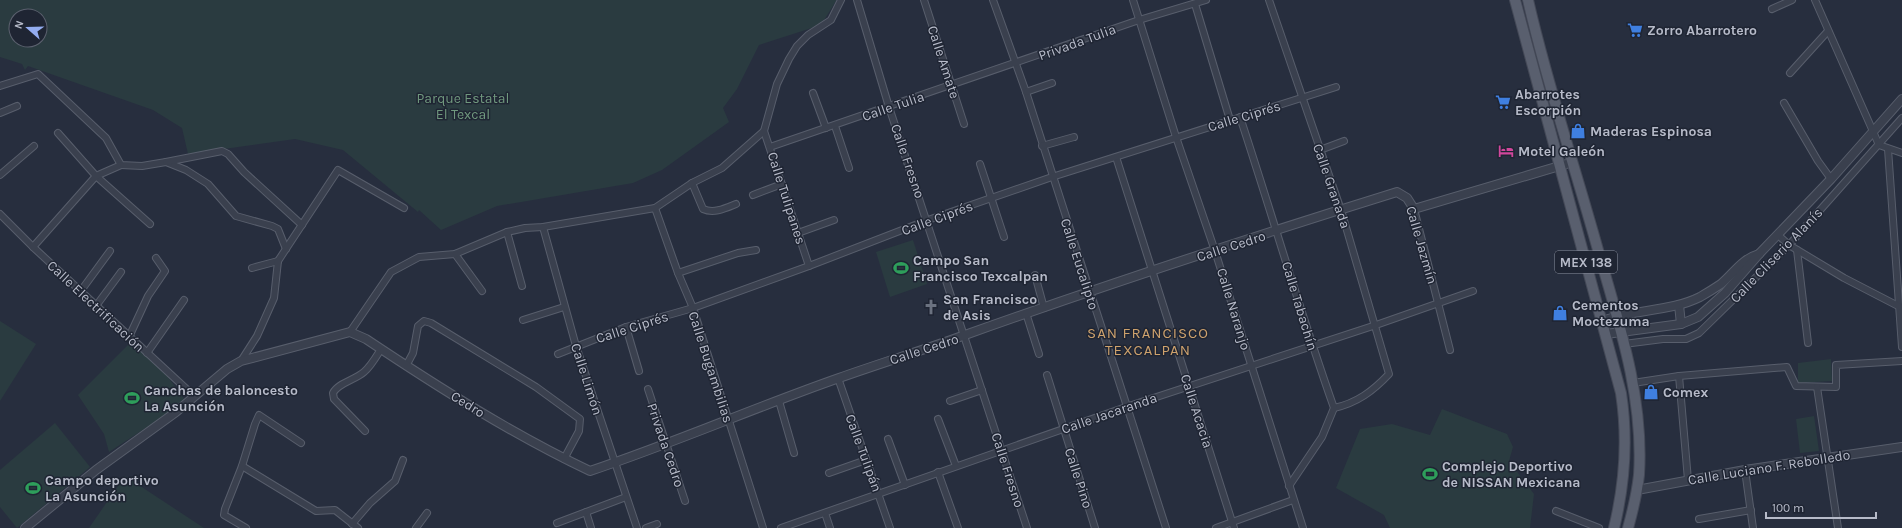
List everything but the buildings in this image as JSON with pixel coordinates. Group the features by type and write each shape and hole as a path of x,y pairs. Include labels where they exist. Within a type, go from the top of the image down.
{"main road":[{"name":"MEX 138","path":"1515,0 1621,393 1625,440 1625,467 1621,496 1614,528"},
{"name":"MEX 138","path":"1528,0 1617,316 1633,383 1639,428 1637,490 1628,528"}],"street":[{"path":"25,528 96,470 176,412 227,369 241,361 350,332 391,272 419,257 455,254 507,232 525,228 543,227 655,208 692,183 722,168 764,131 777,84 789,59 797,46 808,35 831,20 841,0"},
{"name":"Calle Fresno","path":"856,0 889,107 928,220 1027,528"},
{"name":"Calle Amate","path":"924,0 964,124"},
{"name":"Calle Eucalipto","path":"993,0 1026,92 1042,146 1166,528"},
{"name":"Calle Naranjo","path":"1133,0 1303,528"},
{"path":"1139,20 1206,0"},
{"name":"Calle Granada","path":"1269,0 1341,210 1376,325 1389,374 1361,399 1348,405 1334,408"},
{"path":"1772,9 1792,0"},
{"path":"1815,0 1878,145 1902,153"},
{"path":"1195,4 1230,120"},
{"name":"Privada Tulia","path":"1015,64 1139,20"},
{"path":"1790,73 1828,31"},
{"name":"Calle Tulia","path":"770,147 1015,64"},
{"path":"0,86 38,74 106,138 121,165"},
{"path":"1026,92 1052,83"},
{"name":"Calle Ciprés","path":"558,354 626,327 692,308 809,266 928,220 1052,177 1336,87"},
{"path":"813,93 826,128"},
{"name":"Calle Cliserio Alanís","path":"1606,334 1681,324 1698,317 1725,293 1759,254 1831,179 1902,99"},
{"path":"1784,103 1818,161 1831,179"},
{"path":"0,113 17,106"},
{"name":"Calle Tabachín","path":"1240,117 1277,231 1311,345 1334,408"},
{"name":"Calle Cliserio Alanís","path":"1624,344 1693,337 1789,245 1902,118"},
{"path":"835,126 849,168"},
{"name":"Calle Tulipanes","path":"764,131 809,266"},
{"path":"58,133 96,176 150,224"},
{"path":"1042,146 1074,137"},
{"path":"1320,150 1344,141"},
{"path":"0,175 34,146"},
{"path":"1888,149 1901,308 1902,347"},
{"path":"33,247 96,176 121,165 142,166 222,151 228,154 244,172 302,225"},
{"name":"Calle Acacia","path":"1116,157 1233,525"},
{"path":"166,162 186,170 208,184 236,216 278,229 286,249"},
{"path":"1414,209 1573,162"},
{"path":"980,164 1004,237"},
{"path":"241,361 257,336 274,298 278,261 338,170 404,208"},
{"path":"692,183 703,210 708,212 724,209 736,204"},
{"path":"753,195 782,184"},
{"name":"Calle Cedro","path":"590,471 665,445 838,378 965,336 1089,291 1397,192"},
{"name":"Calle Jazmín","path":"1397,192 1407,198 1414,209 1450,350"},
{"name":"Calle Bugambilias","path":"655,208 692,308 763,528"},
{"name":"Calle Electrificación","path":"1,216 80,292 194,396"},
{"path":"798,233 834,220"},
{"name":"Calle Limón","path":"543,227 576,346 637,528"},
{"path":"507,232 522,286"},
{"path":"1778,235 1796,250 1844,278 1901,308"},
{"path":"678,273 738,253 756,250"},
{"path":"1796,250 1808,343"},
{"path":"80,292 110,251"},
{"path":"455,254 482,291"},
{"name":"Calle Cliserio Alanís","path":"1602,321 1617,316 1679,305 1702,296 1721,284 1749,257 1759,254"},
{"path":"129,337 148,296 165,271 156,258"},
{"path":"252,268 278,261"},
{"path":"96,306 121,272"},
{"path":"1035,275 1044,308"},
{"name":"Calle Jacaranda","path":"781,528 1126,407 1311,345 1376,325 1473,291"},
{"path":"147,353 184,300"},
{"path":"1679,305 1681,324"},
{"path":"523,320 564,307"},
{"path":"1026,313 1039,354"},
{"path":"406,366 413,353 418,326 424,321 431,323 536,387 580,419 579,431 564,459"},
{"path":"626,327 639,371"},
{"name":"Cedro","path":"350,332 381,349 486,415 564,459 590,471"},
{"path":"365,431 334,399 332,393 335,388 356,378 365,371 381,349"},
{"path":"1633,383 1679,376 1787,367 1796,386 1836,387 1836,365 1902,361"},
{"name":"Calle Pino","path":"1047,375 1095,528"},
{"path":"1679,376 1687,480"},
{"name":"Calle Tulipán","path":"838,378 890,528"},
{"path":"1816,387 1838,528"},
{"name":"Privada Cedro","path":"648,389 665,445 685,501"},
{"path":"950,401 982,390"},
{"path":"778,401 794,453"},
{"path":"1289,486 1322,437 1334,408"},
{"path":"246,528 224,515 242,466 255,424 260,415 301,443"},
{"path":"938,419 956,466"},
{"path":"888,439 905,485"},
{"name":"Calle Luciano F. Rebolledo","path":"1637,490 1745,470 1902,446"},
{"path":"352,524 370,503 394,481 403,460"},
{"path":"829,473 866,460"},
{"path":"242,466 316,511 335,510 358,528"},
{"path":"1745,470 1753,528"},
{"path":"938,472 958,528"},
{"path":"557,523 626,497"},
{"path":"1216,528 1233,525 1293,500"},
{"path":"1556,510 1599,528"},
{"path":"1699,519 1751,510"},
{"path":"586,512 592,528"},
{"path":"416,528 427,513"},
{"path":"825,513 830,528"},
{"path":"646,528 657,524"}],"green space":[{"name":"Parque Estatal El Texcal","path":"0,0 836,0 821,25 759,45 737,89 723,108 729,122 662,170 633,183 497,206 441,230 419,210 418,212 343,150 295,139 188,154 182,128 153,110 28,66 25,70 22,64 0,57"},
{"name":"Campo San Francisco Texcalpan","path":"913,240 927,284 890,297 876,252"},
{"path":"0,321 36,344 0,401"},
{"name":"Canchas de baloncesto La Asunción","path":"131,342 162,369 185,400 158,420 109,452 104,434 78,395"},
{"path":"1831,359 1832,381 1798,383 1798,363"},
{"name":"Complejo Deportivo de NISSAN Mexicana","path":"1442,409 1507,434 1513,447 1509,461 1534,494 1530,528 1390,528 1384,515 1336,488 1360,429 1392,424 1430,435"},
{"path":"1814,416 1819,451 1800,453 1796,419"},
{"name":"Campo deportivo La Asunción","path":"55,423 90,467 17,528 0,507 0,470"},
{"path":"125,476 204,528 89,528"}],"place":[{"name":"Zorro Abarrotero","path":"1635,30"},
{"name":"Abarrotes Escorpión","path":"1503,102"},
{"name":"Maderas Espinosa","path":"1578,131"},
{"name":"Motel Galeón","path":"1506,151"},
{"name":"Campo San Francisco Texcalpan","path":"901,268"},
{"name":"San Francisco de Asis","path":"931,307"},
{"name":"Cementos Moctezuma","path":"1560,313"},
{"name":"Comex","path":"1651,392"},
{"name":"Canchas de baloncesto La Asunción","path":"132,398"},
{"name":"Complejo Deportivo de NISSAN Mexicana","path":"1430,474"},
{"name":"Campo deportivo La Asunción","path":"33,488"}],"district":[{"name":"SAN FRANCISCO TEXCALPAN","path":"1148,342"}]}
